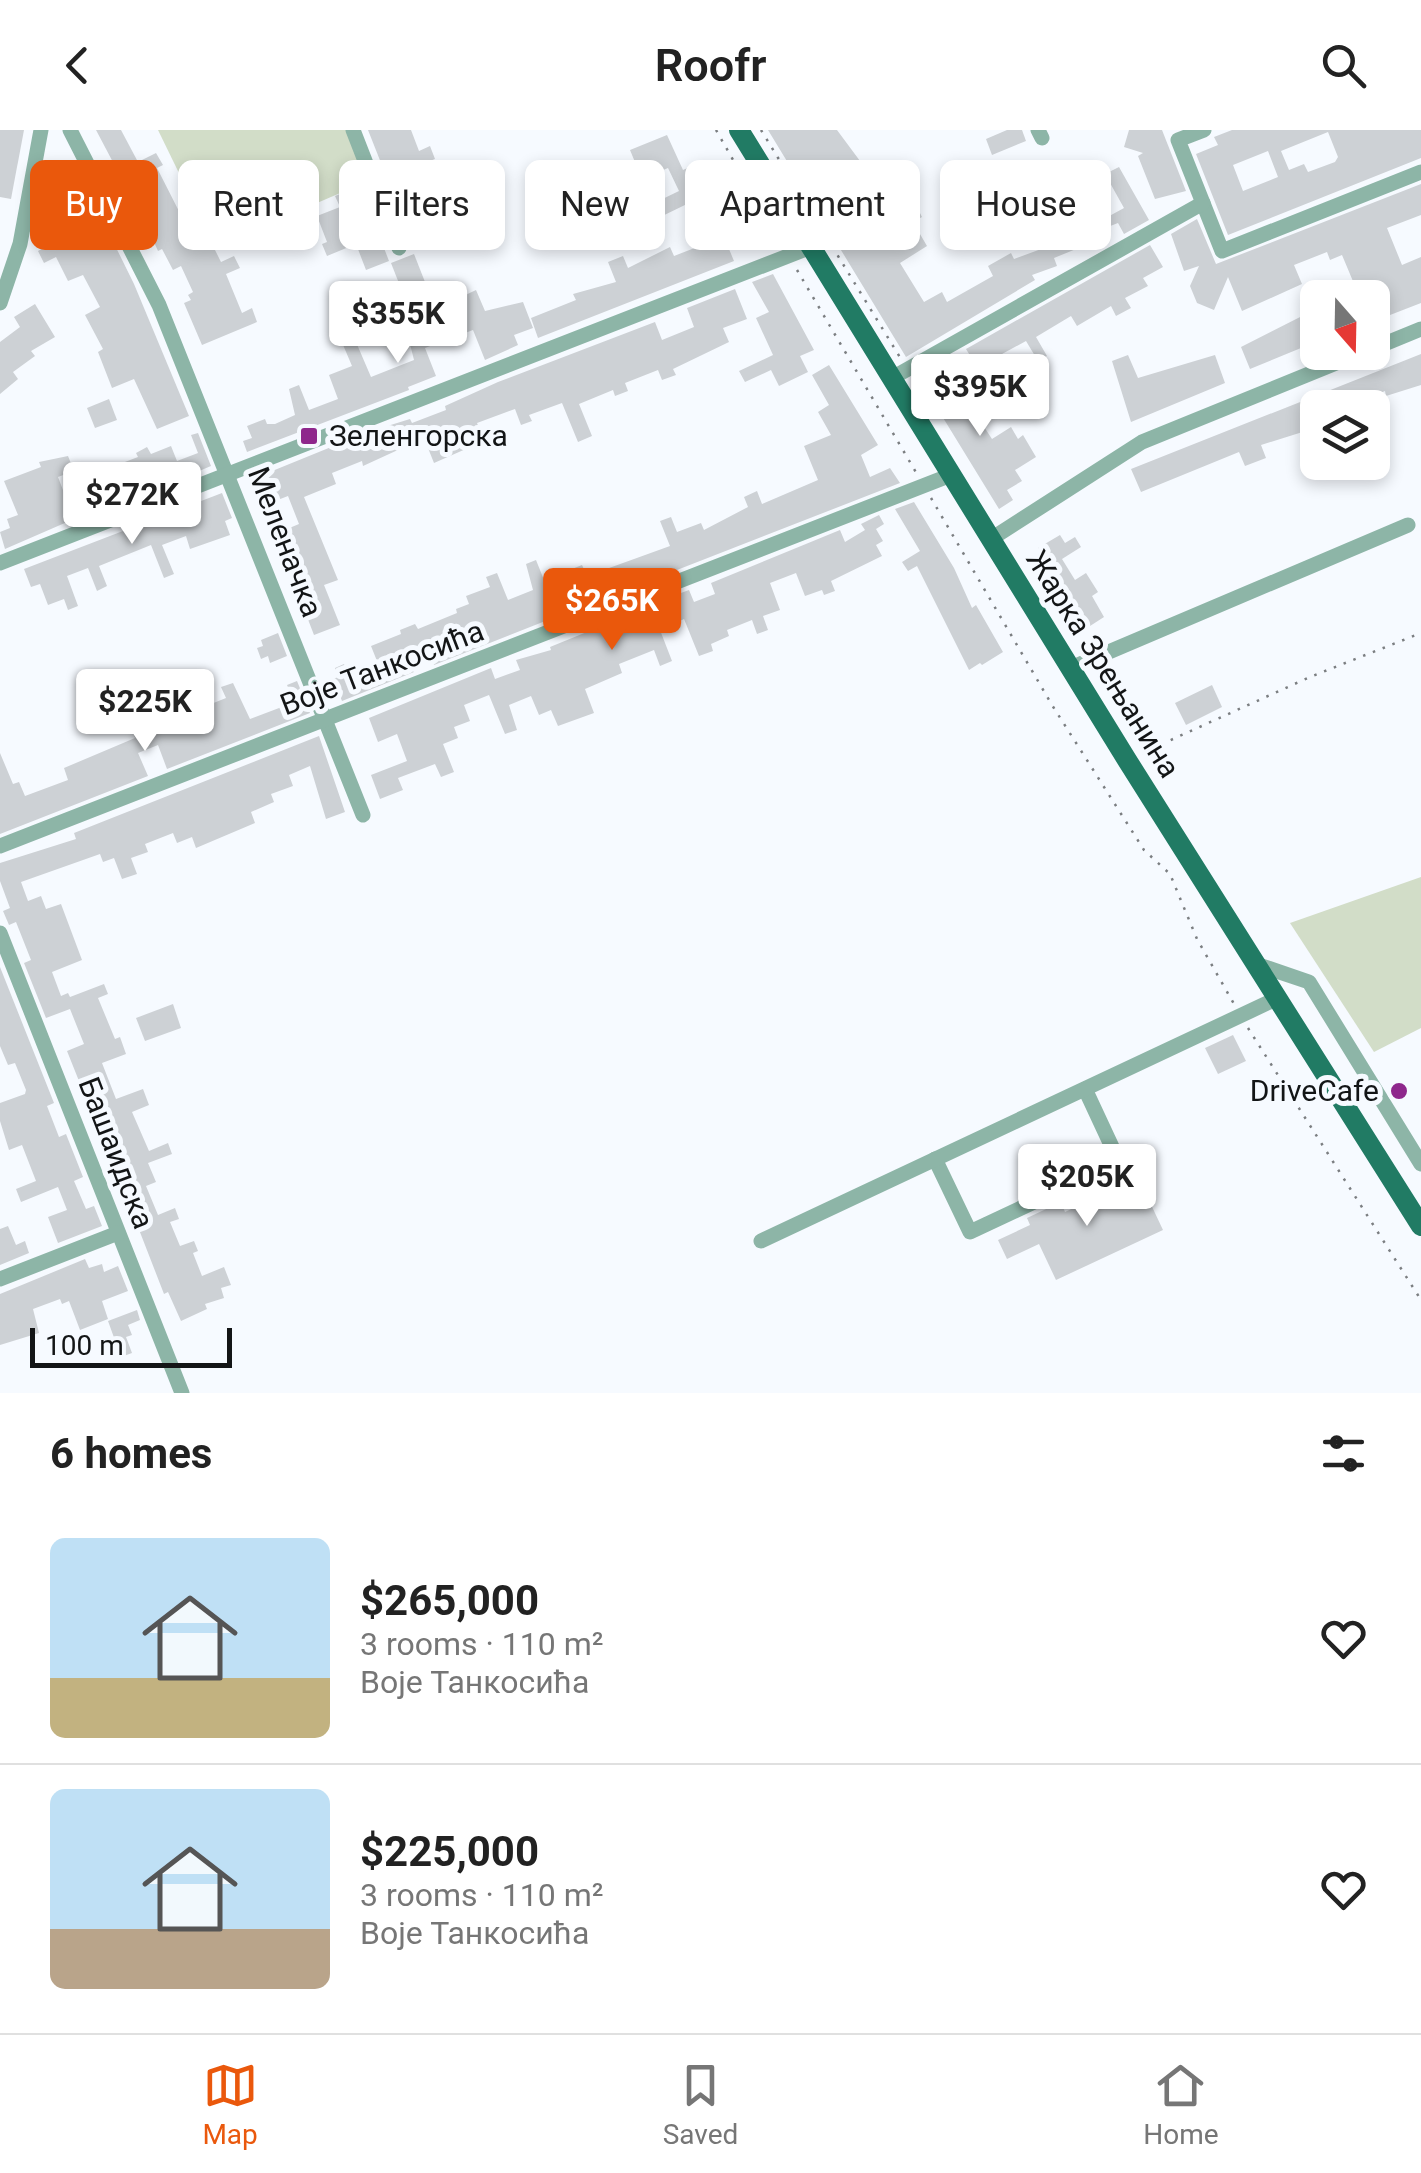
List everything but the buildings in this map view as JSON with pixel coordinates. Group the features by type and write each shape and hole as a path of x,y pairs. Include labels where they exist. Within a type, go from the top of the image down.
{"main road":[{"name":"Жарка Зрењанина","path":"739,130 757,160"},
{"name":"Жарка Зрењанина","path":"812,250 900,373 951,475 1421,1226"}],"street":[{"path":"0,303 20,244 41,130"},
{"name":"Меленачка","path":"70,130 159,305 362,815"},
{"path":"353,130 365,160"},
{"path":"1204,130 1178,140 1222,251 1421,172"},
{"path":"900,373 1203,204"},
{"path":"0,563 805,250"},
{"path":"1390,342 1421,329"},
{"path":"991,539 1142,442 1320,370"},
{"name":"Воје Танкосића","path":"0,846 951,475"},
{"path":"1070,668 1408,524"},
{"name":"Башаидска","path":"0,933 182,1393"},
{"path":"1256,964 1310,982 1421,1164"},
{"path":"761,1241 1278,998"},
{"path":"935,1159 970,1232 1069,1186 1119,1162 1084,1089"},
{"path":"0,1279 118,1233"}],"path":[{"path":"716,130 1017,650 1144,850 1170,874 1197,939 1240,1016 1421,1300"},
{"path":"761,130 900,373"},
{"path":"1127,760 1310,677 1421,633"}],"green space":[{"path":"158,130 348,130 360,160 339,160 339,194 319,202 319,160 178,160 178,171"},
{"path":"1421,877 1421,1028 1374,1052 1290,923"}],"place":[{"name":"Зеленгорска","path":"309,436"},
{"name":"DriveCafe","path":"1399,1091"}]}
